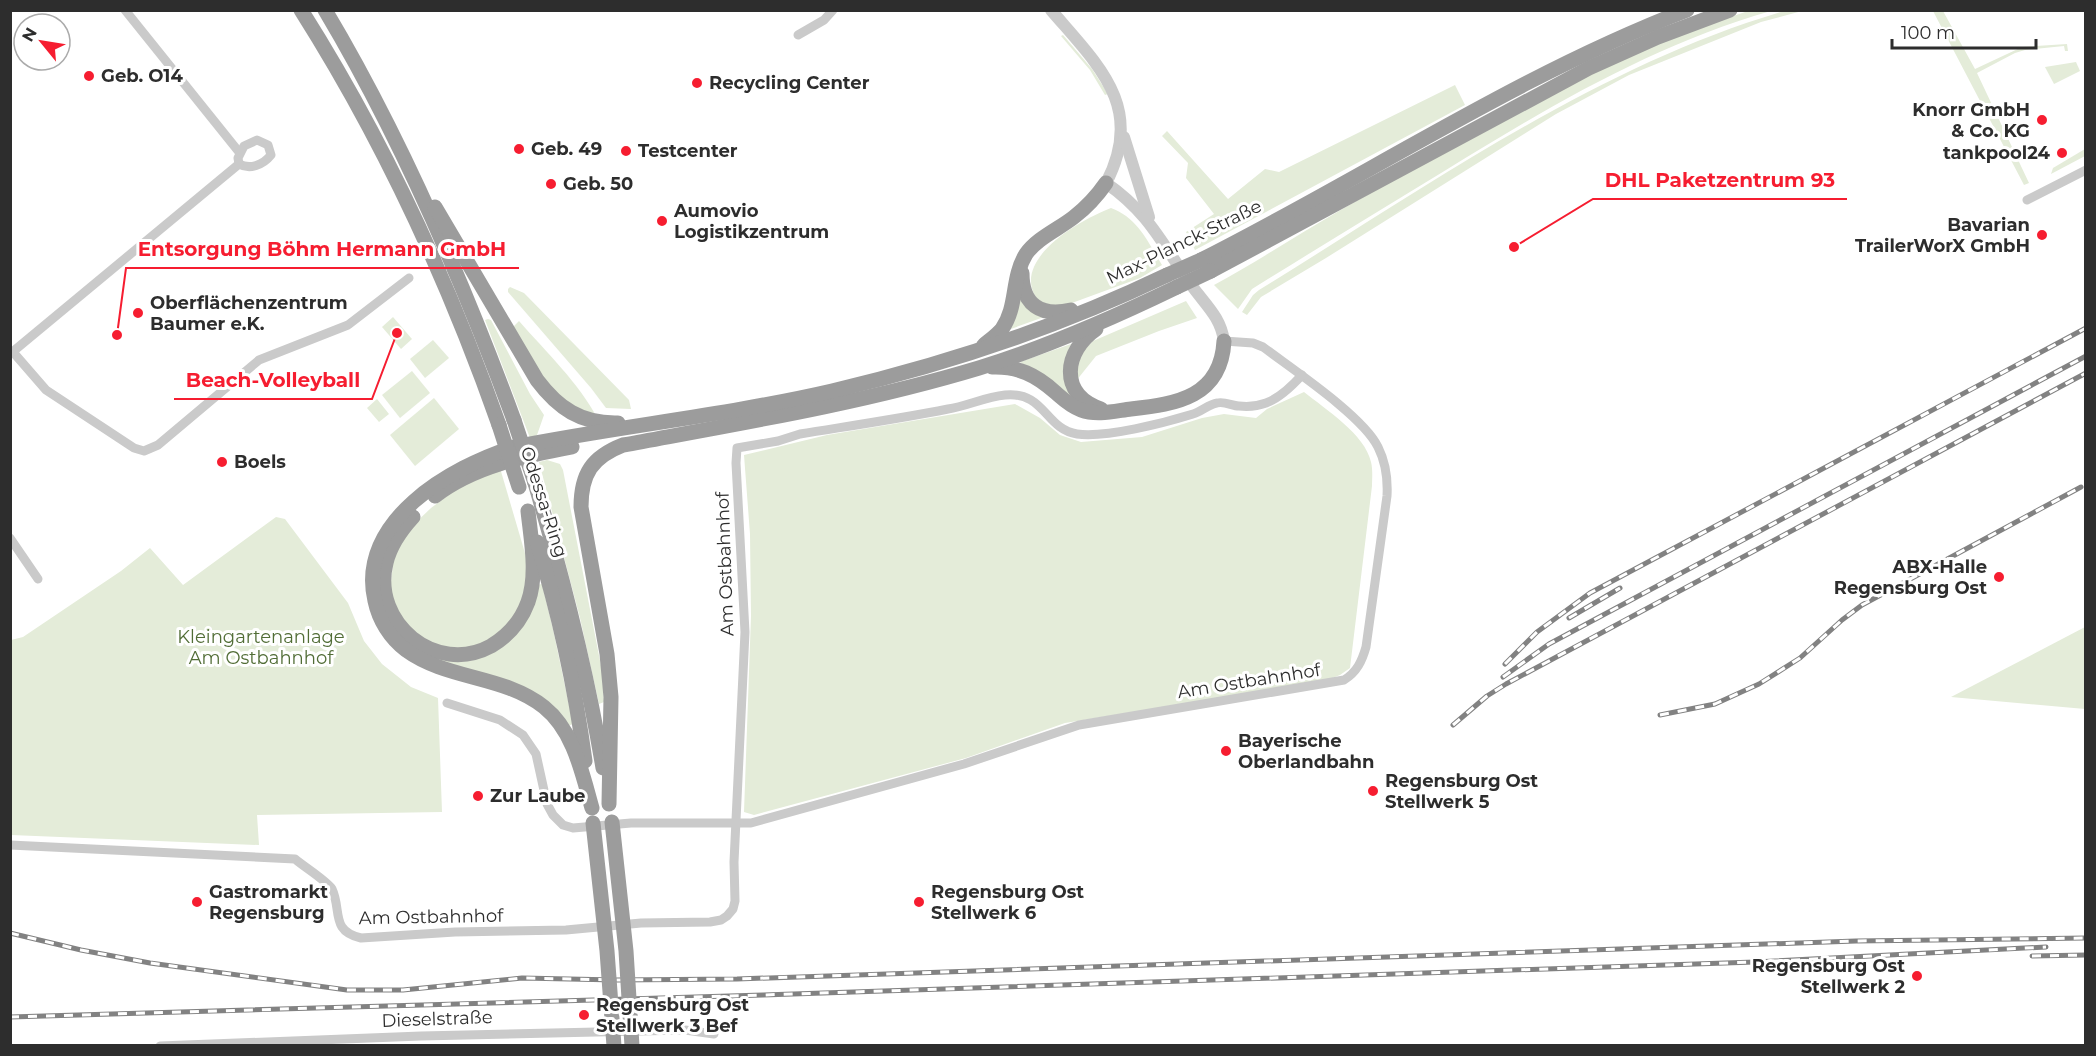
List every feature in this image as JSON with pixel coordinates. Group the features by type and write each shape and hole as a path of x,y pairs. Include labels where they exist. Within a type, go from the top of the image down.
{"highway":[{"name":"Odessa-Ring","path":"301,10 326,49 385,156 423,233 475,356 528,511 562,637 579,719 593,815 614,1046"},
{"name":"Odessa-Ring","path":"325,10 403,155 474,314 535,483 576,630 594,713 612,822 626,951 632,1046"},
{"name":"Max-Planck-Straße","path":"1206,265 1512,90 1586,53 1687,10"},
{"name":"Max-Planck-Straße","path":"741,423 896,391 980,367 1109,320 1172,281 1589,68 1658,37 1730,10"},
{"path":"403,155 537,380 548,394 570,412 597,423 666,421"},
{"path":"977,351 1000,331 1008,318 1013,303 1017,274 1028,252 1075,217 1107,183"},
{"path":"1021,263 1022,282 1027,297 1037,308 1046,313 1057,313 1103,303"},
{"name":"Max-Planck-Straße","path":"666,421 831,391 887,377 977,351 1103,303 1172,281"},
{"path":"1109,320 1090,333 1077,346 1070,370 1072,383 1078,395 1095,407 1109,412"},
{"path":"980,367 1022,370 1043,381 1067,403 1079,410 1093,413 1109,412 1174,403 1195,395 1209,384 1221,364 1224,341"},
{"path":"593,815 574,750 556,718 524,694 437,666 407,651 381,621 373,593 372,576 380,547 401,514 434,484 454,472 491,454 514,447 666,421"},
{"path":"528,511 532,547 531,585 528,601 513,629 483,651 450,655 417,644 400,628 391,614 386,597 385,564 390,551 409,521 423,505 440,492 496,465 536,454 622,438 741,423"},
{"path":"609,804 611,697 607,654 583,524 582,486 590,468 598,459 608,451 623,445 741,423"}],"street":[{"path":"125,10 239,152 239,164"},
{"path":"798,35 824,20 833,10"},
{"path":"1052,10 1099,65 1113,89 1121,127 1151,223"},
{"path":"1121,127 1117,158 1107,183 1125,196 1151,223 1195,290 1217,317 1224,341"},
{"path":"239,152 244,146 257,140 268,145 271,155 252,167 239,164"},
{"path":"239,164 12,353 46,390 134,448 144,451 158,445 259,360 348,325 409,278"},
{"path":"2027,200 2085,170"},
{"name":"Am Ostbahnhof","path":"447,703 500,720 523,735 536,754 548,804 553,815 563,825 573,828 631,823 751,823 964,764 1078,725 1337,683 1351,676 1359,666 1366,647 1387,496 1386,468 1377,444 1366,429 1302,375 1263,347 1253,343 1224,341"},
{"name":"Am Ostbahnhof","path":"10,846 295,859 331,888 338,920 344,930 352,936 361,938 455,932 566,930 641,923 721,920 733,909 735,901 734,861 745,632 737,448 778,441 800,434 950,409 1004,395 1029,398 1065,431 1078,434 1116,432 1196,414 1217,403 1256,406 1268,403 1290,388 1302,375"},
{"path":"10,538 38,579"},
{"name":"Dieselstraße","path":"160,1046 469,1034 685,1030 714,1034"}],"green space":[{"path":"1748,11 1771,11 1728,25 1644,59 1563,101 1484,146 1252,289 1238,309 1214,285 1388,183 1539,100 1642,51"},
{"path":"1784,11 1802,11 1761,22 1629,75 1556,114 1261,297 1247,315 1242,312 1259,290 1448,171 1513,133 1646,63 1714,35"},
{"path":"1933,11 1943,11 1975,69 2022,47 2067,44 2068,51 2065,51 2064,46 2015,53 1977,73 2029,183 2024,185"},
{"path":"1063,35 1092,69 1108,94 1105,95 1090,70 1061,36"},
{"path":"2076,62 2080,71 2054,84 2045,67"},
{"path":"1455,85 1465,105 1195,250 1186,232 1214,214 1186,178 1188,163 1162,136 1167,131 1228,199 1265,169 1279,172"},
{"path":"2085,149 2085,156 2051,174 2053,168"},
{"path":"1111,208 1135,224 1162,265 1140,278 1061,307 1049,306 1039,300 1034,294 1031,280 1034,266 1043,253 1069,230"},
{"path":"510,287 524,293 629,400 631,409 606,408 508,292"},
{"path":"1017,289 1044,317 1008,330"},
{"path":"1186,301 1197,318 1096,356 1076,381 1080,354 1093,341"},
{"path":"393,317 412,339 401,349 382,327"},
{"path":"485,320 491,320 530,394 544,415 537,435 530,438"},
{"path":"519,321 572,380 598,419 565,400 546,382 512,328"},
{"path":"433,340 449,358 425,378 410,359"},
{"path":"1071,344 1065,360 1078,403 1020,362"},
{"path":"412,371 430,393 400,418 382,395"},
{"path":"1304,392 1353,432 1367,452 1372,465 1372,486 1350,668 1325,681 1065,723 966,758 754,815 744,812 751,616 750,534 744,455 827,435 1015,404 1040,418 1060,435 1081,442 1142,437 1202,418 1224,414 1256,418 1267,409"},
{"path":"434,398 459,429 415,466 390,435"},
{"path":"377,399 389,414 379,422 367,408"},
{"path":"547,460 560,464 563,470 602,671 604,702 599,704 580,618 539,462"},
{"path":"500,468 527,560 526,592 512,622 491,639 468,649 430,645 402,622 390,590 394,556 411,527 431,508 455,490"},
{"name":"Kleingartenanlage Am Ostbahnhof","path":"276,517 285,519 348,603 364,641 382,664 411,687 438,698 442,812 257,815 259,845 11,835 11,640 23,637 121,571 150,548 183,585"},
{"path":"542,584 573,724 568,726 562,718 439,662 440,659 484,655 537,585"},
{"path":"2085,627 2085,709 1951,697"}],"railway":[{"path":"1505,664 1537,632 1590,593 2086,328"},
{"path":"1503,677 1549,644 2086,356"},
{"path":"1453,725 1487,696 1506,684 2086,373"},
{"path":"1660,715 1715,704 1759,684 1800,658 1862,605 2081,487"},
{"path":"1569,618 1620,588"},
{"path":"10,933 150,963 347,990 403,990 522,978 737,979 1856,941 2086,938"},
{"path":"10,1017 1755,962 2046,947"},
{"path":"2032,956 2086,955"}],"place":[{"name":"Geb. O14","path":"89,76"},
{"name":"Recycling Center","path":"697,83"},
{"name":"Knorr GmbH & Co. KG","path":"2042,120"},
{"name":"Geb. 49","path":"519,149"},
{"name":"Testcenter","path":"626,151"},
{"name":"tankpool24","path":"2062,153"},
{"name":"Geb. 50","path":"551,184"},
{"name":"Aumovio Logistikzentrum","path":"662,221"},
{"name":"Bavarian TrailerWorX GmbH","path":"2042,235"},
{"name":"DHL Paketzentrum 93","path":"1514,247"},
{"name":"Oberflächenzentrum Baumer e.K.","path":"138,313"},
{"name":"Beach-Volleyball","path":"397,333"},
{"name":"Entsorgung Böhm Hermann GmbH","path":"117,335"},
{"name":"Boels","path":"222,462"},
{"name":"ABX-Halle Regensburg Ost","path":"1999,577"},
{"name":"Bayerische Oberlandbahn","path":"1226,751"},
{"name":"Regensburg Ost Stellwerk 5","path":"1373,791"},
{"name":"Zur Laube","path":"478,796"},
{"name":"Gastromarkt Regensburg","path":"197,902"},
{"name":"Regensburg Ost Stellwerk 6","path":"919,902"},
{"name":"Regensburg Ost Stellwerk 2","path":"1917,976"},
{"name":"Regensburg Ost Stellwerk 3 Bef","path":"584,1015"}]}
